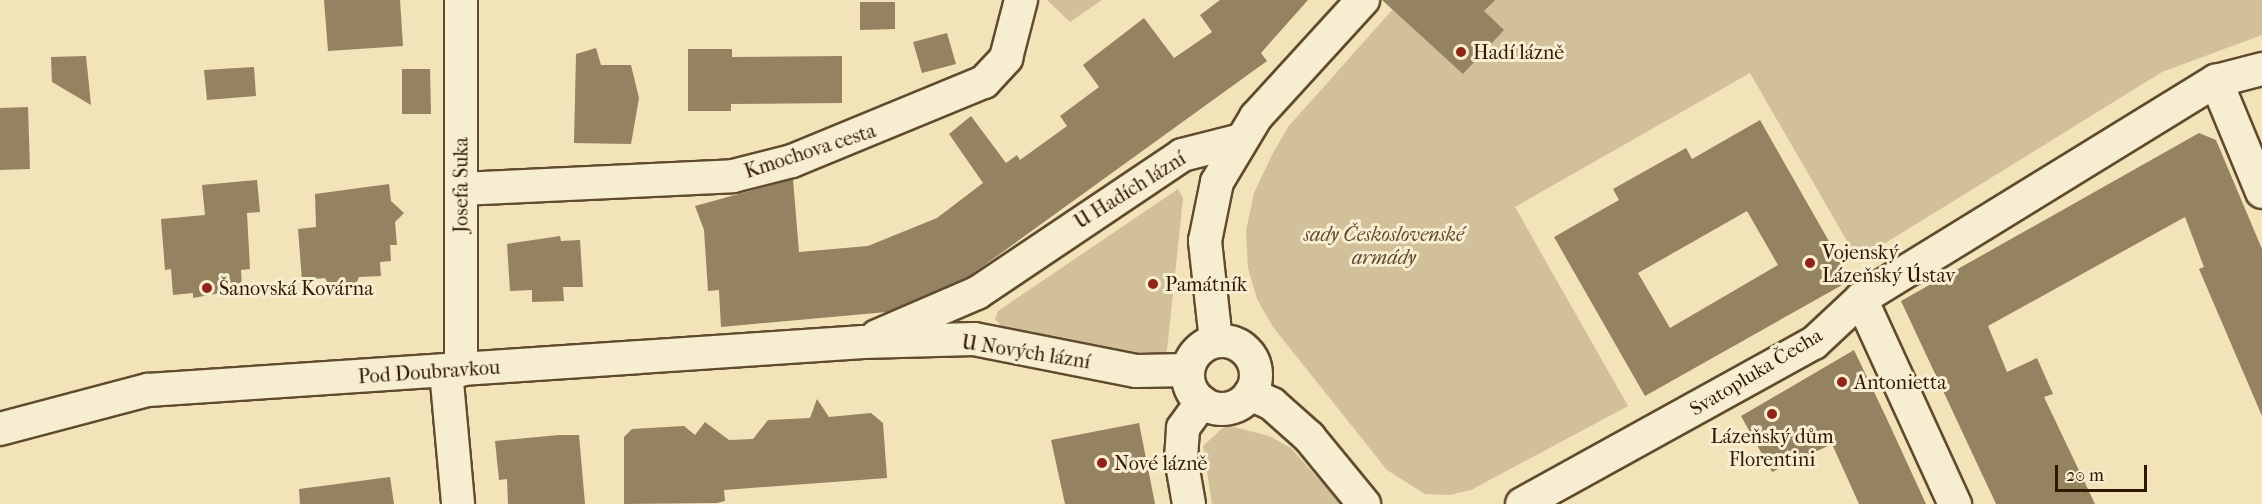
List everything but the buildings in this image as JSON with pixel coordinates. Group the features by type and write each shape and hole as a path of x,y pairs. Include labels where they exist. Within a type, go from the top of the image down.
{"street":[{"name":"Josefa Suka","path":"458,504 453,370 461,189 461,0"},
{"name":"Kmochova cesta","path":"461,189 733,176 792,161 984,82 1006,58 1021,0"},
{"path":"1216,341 1205,241 1217,182 1237,141 1363,0"},
{"name":"Svatopluka Čecha","path":"1522,504 1814,342 1861,299 2216,81 2262,69"},
{"path":"2216,81 2262,192"},
{"name":"U Hadích lázní","path":"863,342 977,293 1182,155 1237,141"},
{"path":"1861,299 1955,504"},
{"name":"U Nových lázní","path":"863,342 974,339 1136,371 1188,370"},
{"path":"1216,341 1235,344 1250,356 1256,382 1250,394 1233,407 1202,402 1193,394 1188,370 1202,347 1216,341"},
{"name":"Pod Doubravkou","path":"0,429 148,390 863,342"},
{"path":"1250,394 1272,404 1309,437 1364,504"},
{"path":"1189,504 1181,458 1183,428 1202,402"}],"green space":[{"path":"1047,0 1102,0 1070,22"},
{"name":"sady Československé armády","path":"1401,0 2262,0 2262,35 2162,72 1858,260 1750,73 1515,207 1628,406 1471,490 1449,495 1425,494 1387,470 1273,327 1257,299 1248,268 1246,231 1254,193 1273,153 1288,127"},
{"path":"1178,189 1183,198 1166,360 1001,326 995,319 998,311"},
{"path":"1226,425 1269,436 1291,448 1341,504 1212,504 1203,446"}],"place":[{"name":"Hadí lázně","path":"1461,52"},
{"name":"Vojenský Lázeňský Ústav","path":"1810,263"},
{"name":"Památník","path":"1153,284"},
{"name":"Šanovská Kovárna","path":"207,288"},
{"name":"Antonietta","path":"1842,382"},
{"name":"Lázeňský dům Florentini","path":"1772,414"},
{"name":"Nové lázně","path":"1102,463"}]}
